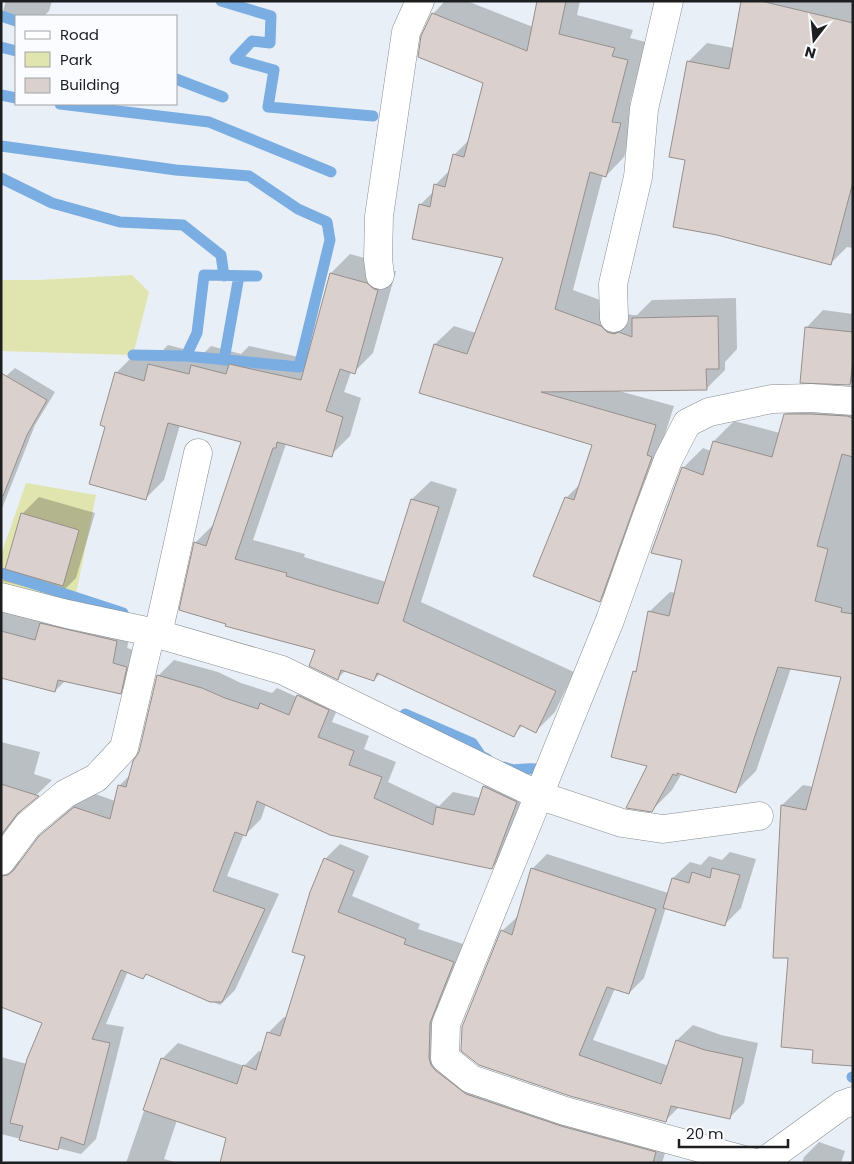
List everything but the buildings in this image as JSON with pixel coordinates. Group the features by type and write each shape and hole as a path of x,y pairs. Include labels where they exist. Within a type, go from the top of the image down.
{"street":[{"path":"380,275 378,259 379,216 406,32 420,1"},
{"path":"614,318 612,284 638,177 644,109 670,1"},
{"path":"755,1163 565,1112 471,1079 446,1058 446,1024 610,620 668,460 686,423 709,412 772,399 811,398 853,401"},
{"path":"1,862 28,825 65,794 96,778 124,748 155,633 198,453"},
{"path":"1,597 67,614 155,633 282,670 538,795 622,823 663,828 760,816"},
{"path":"762,1163 842,1105 853,1101"}],"green space":[{"path":"132,275 149,292 133,355 1,351 1,280"},
{"path":"26,483 96,495 73,609 1,589 1,555"}],"waterway":[{"path":"221,1 271,16 270,43 252,41 235,59 274,70 268,107 373,116"},
{"path":"1,16 15,21"},
{"path":"1,47 15,51"},
{"path":"178,80 223,97"},
{"path":"1,95 15,98"},
{"path":"68,105 209,122 331,172"},
{"path":"1,146 176,170 249,176 298,209 327,222 330,240 299,367 186,356 133,355"},
{"path":"1,178 52,203 120,222 183,225 221,255 224,276"},
{"path":"186,356 197,333 204,275 257,276"},
{"path":"224,360 239,276"},
{"path":"1,573 123,613"},
{"path":"405,714 472,743 481,756 487,759"},
{"path":"504,767 513,770 536,769"}]}
